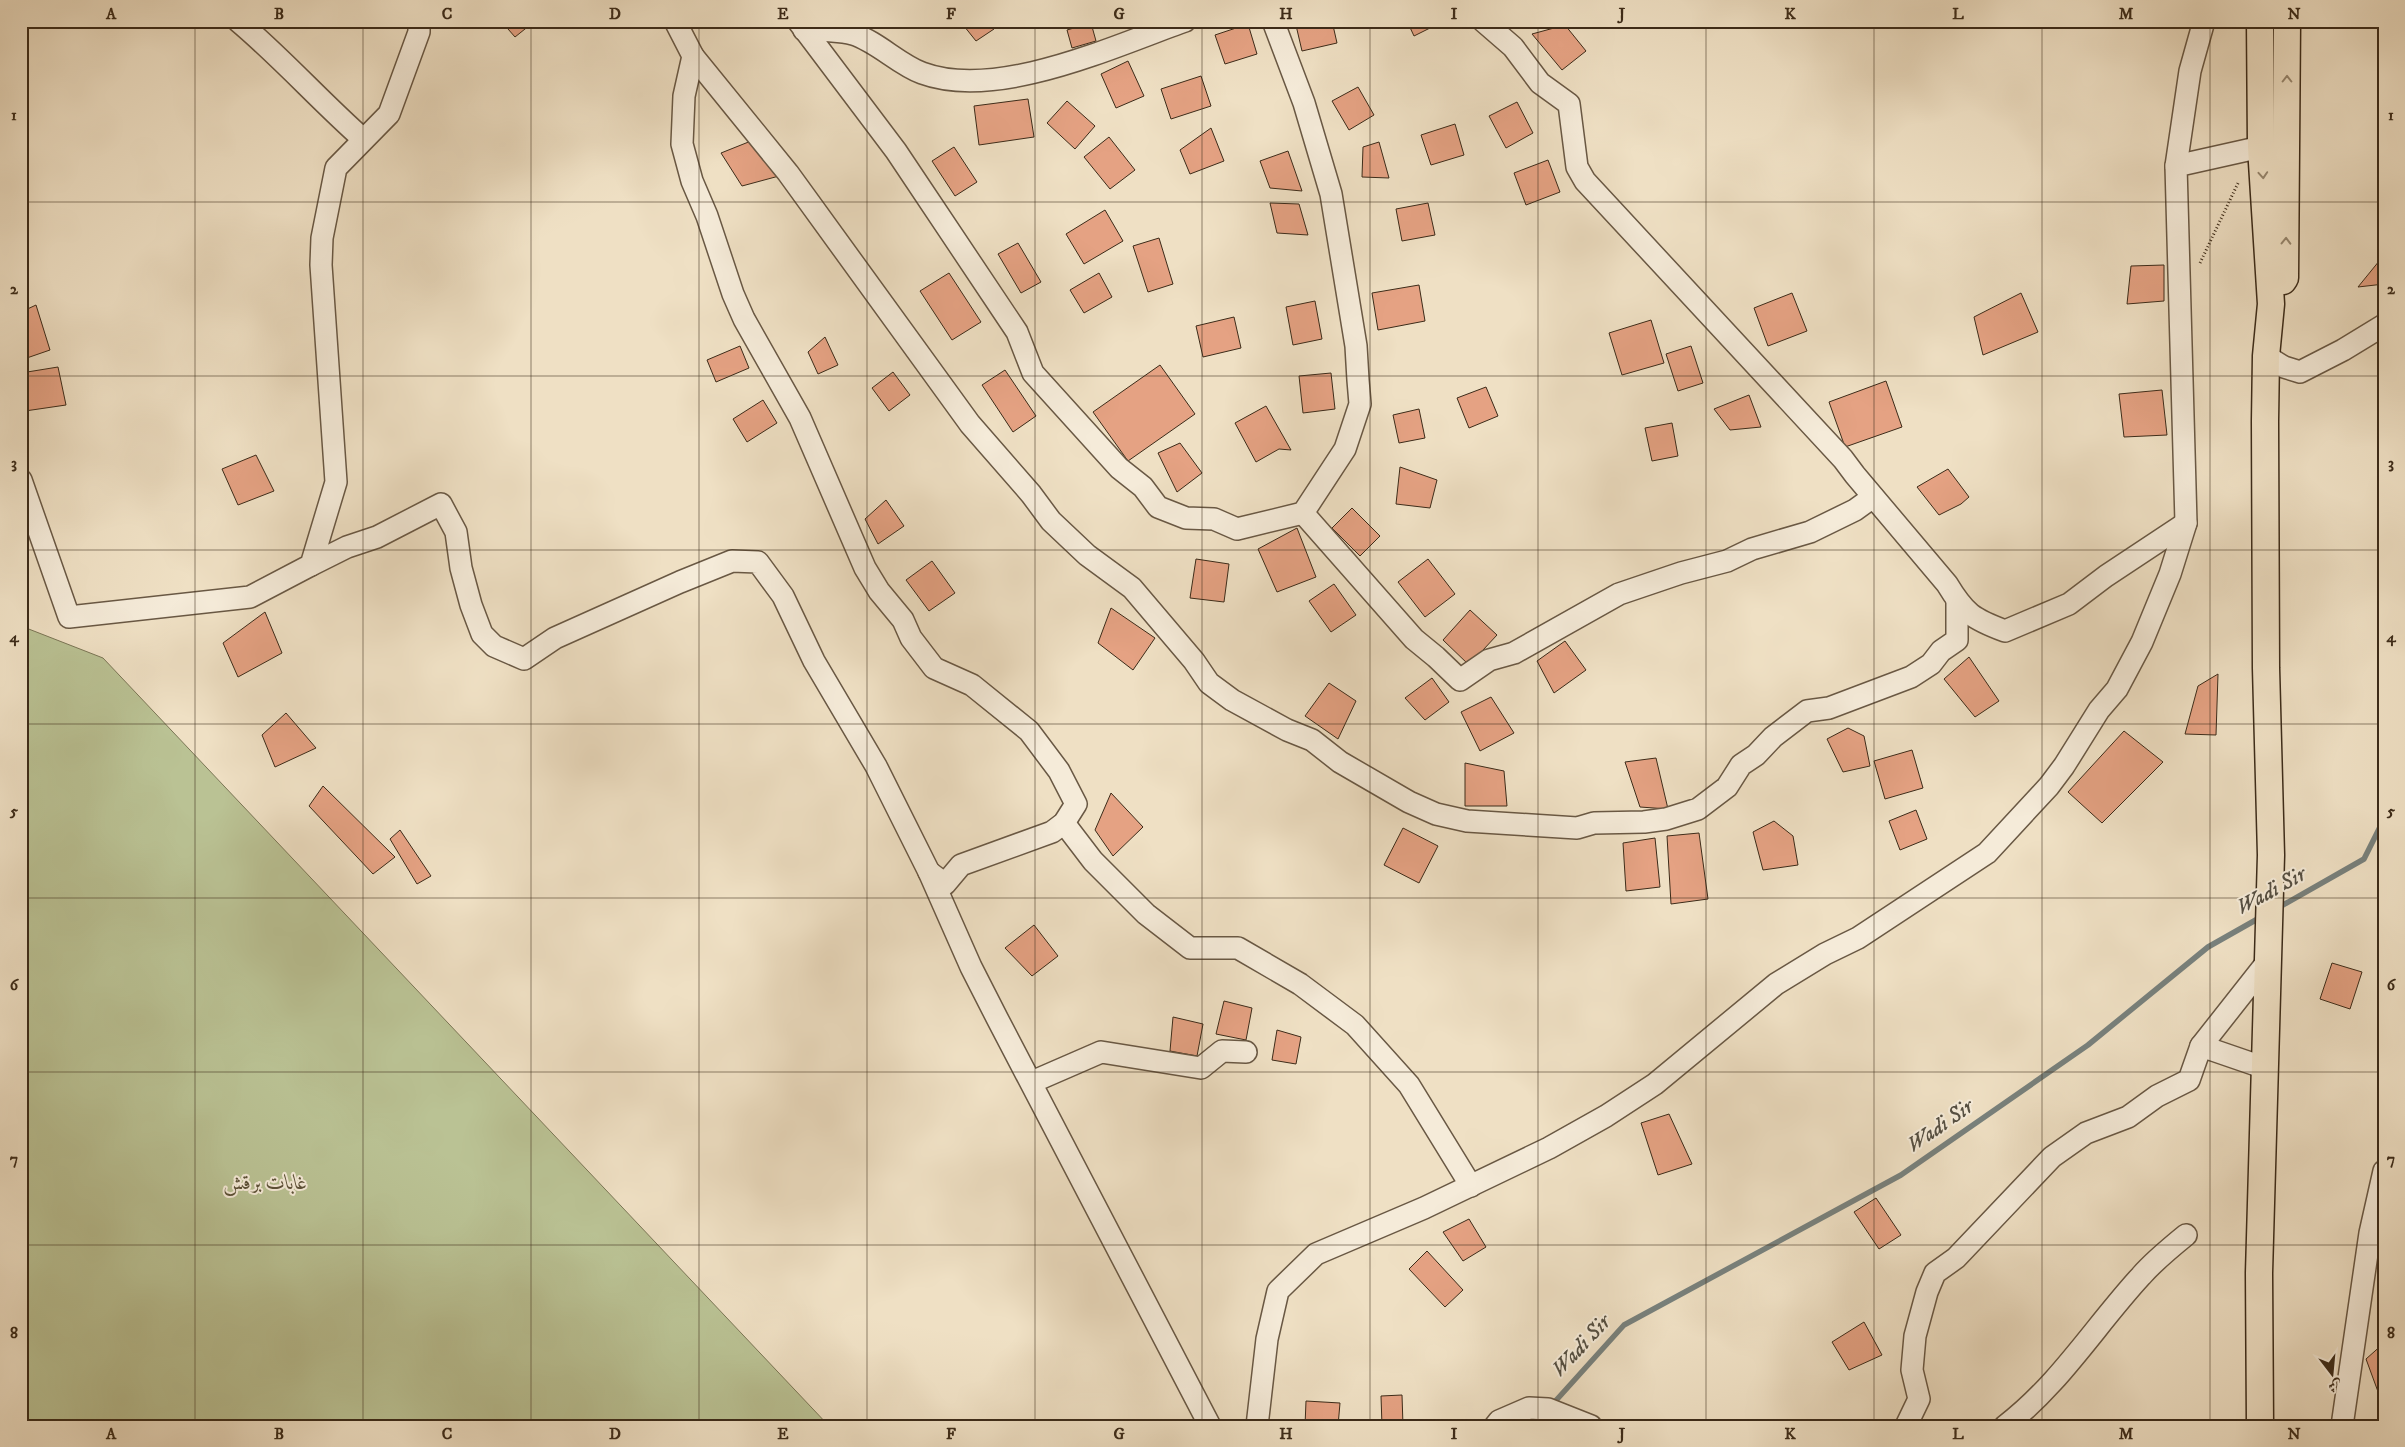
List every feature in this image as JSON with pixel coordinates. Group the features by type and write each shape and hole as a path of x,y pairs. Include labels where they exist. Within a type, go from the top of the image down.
{"main road":[{"path":"2260,21 2261,147 2271,304 2266,356 2266,668 2271,794 2270,908 2259,1274 2260,1426"},
{"path":"2271,304 2285,278 2287,21"}],"street":[{"path":"238,21 283,60 328,108 363,139"},
{"path":"311,565 336,482 321,265 322,238 336,168 389,114 419,32 419,21"},
{"path":"675,21 693,56 788,173 970,424 1031,494 1051,521 1087,555 1132,588 1194,661 1209,683 1232,700 1287,730 1312,740 1348,767 1409,802 1430,811 1467,821 1577,828 1594,823 1644,822 1666,819 1698,809 1727,787 1741,765 1756,755 1773,737 1808,711 1829,708 1911,676 1931,664 1941,651 1957,640 1956,600"},
{"path":"801,25 854,35 923,73 970,80 994,79 1044,71 1185,21"},
{"path":"801,25 896,151 1017,332 1033,373 1119,468 1143,487 1158,507 1186,518 1214,519 1237,529 1303,513 1345,450 1360,404 1358,372 1342,253 1331,194 1307,112 1273,21"},
{"path":"1483,21 1513,47 1540,83 1569,104 1577,167 1585,182 1844,459 1873,497 1946,584 1956,600 1976,620 2005,631 2069,604 2106,576 2186,523"},
{"path":"1256,1426 1267,1339 1278,1291 1316,1254 1471,1186 1549,1148 1631,1100 1670,1072 1776,984 1825,954 1858,938 1987,853 2049,786 2099,710 2117,689 2142,642 2163,593 2186,523 2176,166 2190,71 2204,21"},
{"path":"693,56 684,96 682,144 692,181 707,216 737,302 800,418 864,568 879,591 903,620 911,638 934,668 972,685 1029,731 1059,771 1076,804 1064,823 1052,832 961,864 945,884 929,872"},
{"path":"2176,166 2261,147"},
{"path":"2266,356 2284,367 2300,372 2343,350 2384,325"},
{"path":"21,480 69,617 250,597 347,547 377,537 441,504 456,532 461,568 471,605 482,634 494,646 524,659 555,638 680,582 732,561 758,562 783,596 814,661 876,766 929,872 972,967 1210,1426"},
{"path":"1303,513 1414,639 1460,680 1489,660 1514,653 1619,594 1681,573 1728,561 1752,549 1810,532 1855,510 1873,497"},
{"path":"1064,823 1093,861 1146,914 1190,948 1238,948 1300,984 1355,1025 1409,1085 1471,1186"},
{"path":"1906,1426 1919,1399 1912,1370 1915,1336 1927,1292 1935,1273 1962,1252 2052,1158 2086,1133 2128,1116 2157,1096 2189,1080 2201,1046 2268,961"},
{"path":"2201,1046 2266,1068"},
{"path":"1032,1082 1101,1052 1201,1068 1222,1051 1246,1052"},
{"path":"2342,1426 2370,1233 2384,1171"},
{"path":"2005,1426 2022,1412 2061,1373 2142,1276 2186,1235"},
{"path":"1495,1426 1499,1421 1529,1408 1548,1409 1591,1426"}],"path":[{"path":"2196,271 2242,177 2242,186"}],"green space":[{"name":"غابات برقش","path":"21,626 103,658 829,1426 21,1426"}],"building":[{"path":"501,21 535,21 515,37"},
{"path":"960,21 989,21 994,29 976,41"},
{"path":"1295,21 1332,21 1337,43 1302,51"},
{"path":"1407,21 1437,21 1438,24 1414,36"},
{"path":"1091,23 1096,41 1072,48 1067,30"},
{"path":"1248,24 1257,54 1225,64 1215,35"},
{"path":"1565,25 1586,51 1562,70 1532,34"},
{"path":"1128,61 1144,96 1116,108 1101,74"},
{"path":"1201,76 1211,106 1171,119 1161,89"},
{"path":"1358,87 1374,115 1349,130 1332,101"},
{"path":"1028,99 1034,137 979,145 974,106"},
{"path":"1067,101 1095,126 1075,149 1047,123"},
{"path":"1517,102 1533,133 1506,148 1489,116"},
{"path":"1455,124 1464,155 1431,165 1421,135"},
{"path":"1211,128 1224,161 1190,174 1180,150"},
{"path":"1109,137 1135,170 1110,189 1084,157"},
{"path":"751,141 779,176 742,186 721,153"},
{"path":"1379,142 1389,178 1362,177 1363,147"},
{"path":"954,147 977,182 955,196 932,161"},
{"path":"1288,151 1302,191 1270,188 1260,161"},
{"path":"1548,160 1560,192 1526,205 1514,173"},
{"path":"1270,203 1299,204 1308,235 1277,233"},
{"path":"1428,203 1435,235 1402,241 1396,209"},
{"path":"1105,210 1123,241 1084,264 1066,234"},
{"path":"1159,238 1173,284 1148,292 1133,246"},
{"path":"1018,243 1041,282 1021,293 998,254"},
{"path":"2384,255 2384,284 2358,287"},
{"path":"2164,265 2164,301 2127,304 2131,266"},
{"path":"949,273 981,322 952,340 920,291"},
{"path":"1099,273 1112,297 1084,313 1070,290"},
{"path":"1419,285 1425,321 1378,330 1372,293"},
{"path":"1792,293 1807,331 1768,346 1754,308"},
{"path":"2021,293 2038,332 1983,355 1974,317"},
{"path":"1315,301 1322,339 1293,345 1286,307"},
{"path":"36,305 50,350 21,360 21,312"},
{"path":"1234,317 1241,348 1203,357 1196,326"},
{"path":"1651,320 1664,363 1622,375 1609,333"},
{"path":"825,337 838,365 818,374 808,352"},
{"path":"740,346 749,368 716,382 707,360"},
{"path":"1691,346 1703,383 1678,391 1666,354"},
{"path":"1160,365 1195,414 1128,461 1093,412"},
{"path":"58,367 66,405 25,411 21,394 21,373"},
{"path":"1005,370 1036,416 1013,432 982,385"},
{"path":"893,372 910,395 889,411 872,388"},
{"path":"1331,373 1335,409 1303,413 1299,376"},
{"path":"1886,381 1902,427 1845,447 1829,402"},
{"path":"1486,387 1498,416 1469,428 1457,398"},
{"path":"2162,390 2167,435 2124,437 2119,394"},
{"path":"1749,395 1761,427 1730,430 1714,409"},
{"path":"763,400 777,423 747,442 733,419"},
{"path":"1266,406 1291,450 1279,449 1256,462 1235,423"},
{"path":"1419,409 1425,438 1399,443 1393,415"},
{"path":"1672,423 1678,456 1652,461 1645,428"},
{"path":"1180,443 1202,473 1177,492 1158,453"},
{"path":"256,455 274,491 238,505 222,469"},
{"path":"1400,467 1437,480 1430,508 1396,504"},
{"path":"1948,469 1969,497 1961,504 1939,515 1917,487"},
{"path":"886,500 904,526 878,544 865,519"},
{"path":"1352,508 1380,536 1360,556 1332,528"},
{"path":"1297,528 1316,577 1277,592 1258,549"},
{"path":"1196,559 1229,564 1224,602 1190,598"},
{"path":"1428,559 1455,594 1425,617 1398,582"},
{"path":"932,561 955,593 929,611 906,580"},
{"path":"1334,584 1356,615 1331,632 1309,601"},
{"path":"1111,608 1155,638 1133,670 1098,643"},
{"path":"1470,610 1497,635 1469,665 1443,640"},
{"path":"265,612 282,653 238,677 223,643"},
{"path":"1565,641 1586,670 1554,693 1537,661"},
{"path":"1969,657 1999,701 1975,717 1944,679"},
{"path":"2218,674 2216,735 2185,734 2198,686"},
{"path":"1432,678 1449,702 1425,720 1405,698"},
{"path":"1329,683 1356,701 1338,739 1305,716"},
{"path":"1491,697 1514,733 1480,751 1461,712"},
{"path":"286,713 316,748 275,767 262,735"},
{"path":"1848,728 1864,736 1870,766 1843,772 1827,739"},
{"path":"2124,731 2163,762 2102,823 2068,792"},
{"path":"1912,750 1923,788 1885,799 1874,761"},
{"path":"1656,758 1668,809 1640,807 1625,762"},
{"path":"1465,763 1504,771 1507,806 1465,806"},
{"path":"323,786 395,857 373,874 309,806"},
{"path":"1111,793 1143,827 1113,856 1095,830"},
{"path":"1916,810 1927,839 1900,850 1889,821"},
{"path":"1774,821 1793,836 1798,865 1763,870 1753,832"},
{"path":"1403,828 1438,846 1419,883 1384,865"},
{"path":"400,830 431,876 417,884 390,839"},
{"path":"1699,833 1708,899 1671,904 1667,836"},
{"path":"1655,838 1660,887 1626,891 1623,843"},
{"path":"1034,925 1058,956 1032,976 1005,948"},
{"path":"2332,963 2362,972 2350,1009 2320,999"},
{"path":"1224,1001 1252,1008 1246,1040 1216,1034"},
{"path":"1173,1017 1203,1024 1197,1056 1170,1051"},
{"path":"1277,1030 1301,1037 1296,1064 1272,1060"},
{"path":"1669,1114 1692,1164 1658,1175 1641,1123"},
{"path":"1876,1198 1901,1235 1879,1249 1854,1212"},
{"path":"1469,1219 1486,1247 1463,1261 1443,1232"},
{"path":"1427,1251 1463,1290 1445,1307 1409,1269"},
{"path":"1864,1322 1882,1355 1849,1370 1832,1342"},
{"path":"2384,1343 2384,1408 2366,1359"},
{"path":"1402,1395 1403,1426 1382,1426 1381,1396"},
{"path":"1306,1401 1340,1403 1338,1426 1305,1426"}],"waterway":[{"name":"Wadi Sir","path":"2276,909 2364,859 2384,819"},
{"name":"Wadi Sir","path":"1551,1406 1624,1325 1901,1175 2088,1045 2208,947 2261,917"}]}
